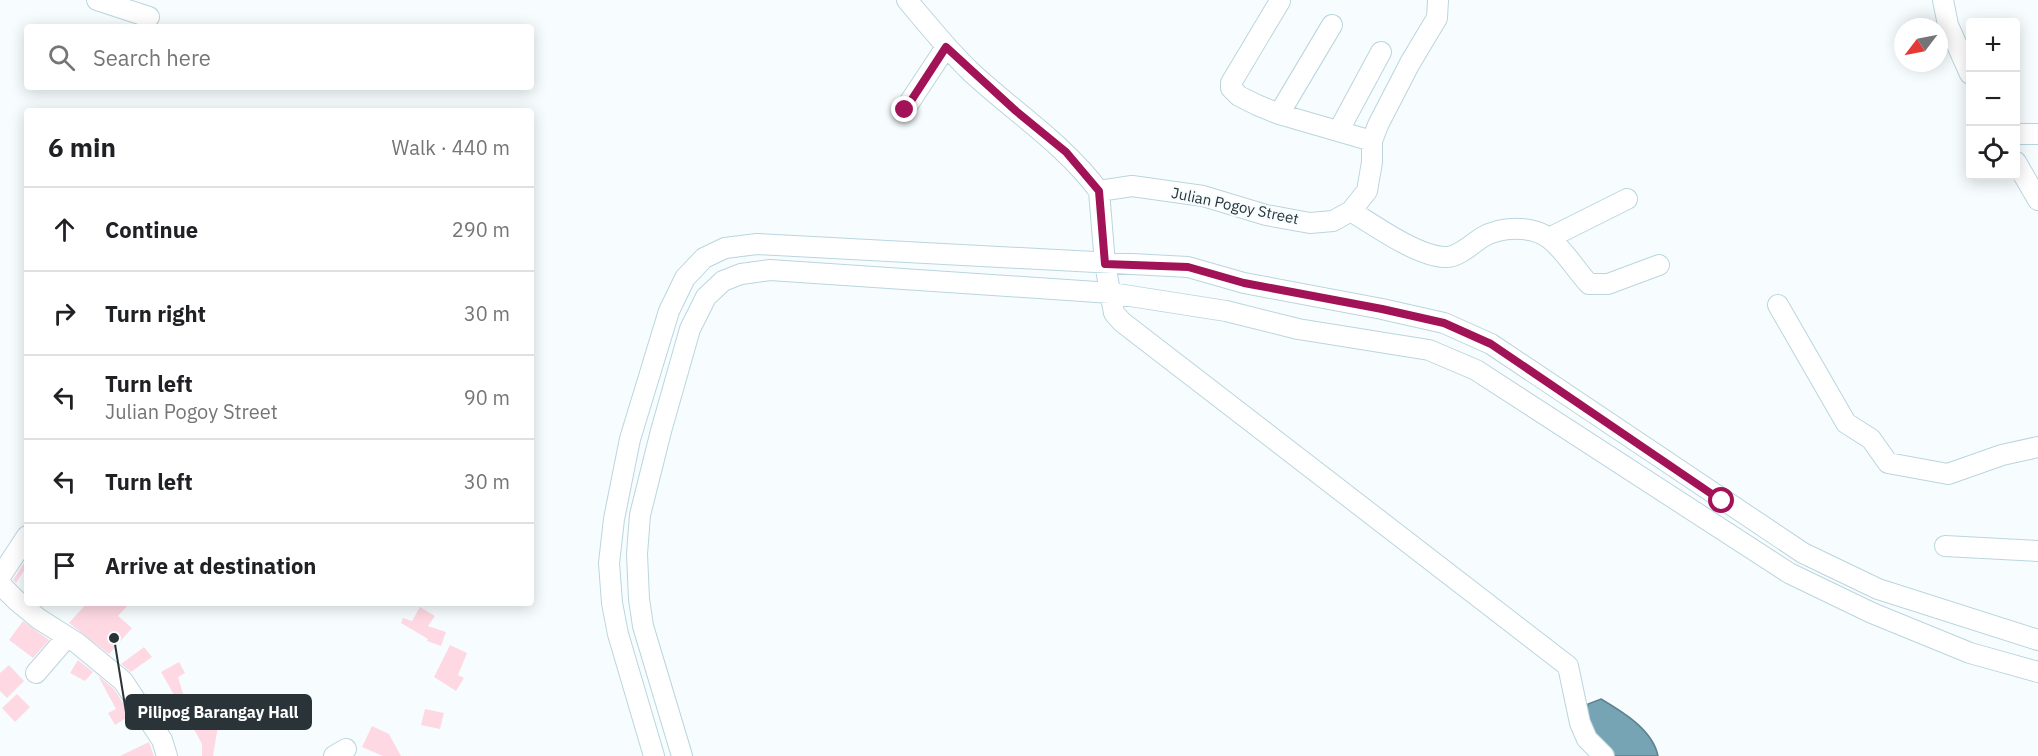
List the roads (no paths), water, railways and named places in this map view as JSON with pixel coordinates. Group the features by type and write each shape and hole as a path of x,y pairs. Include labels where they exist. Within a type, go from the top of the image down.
{"street":[{"path":"97,0 149,17"},
{"path":"907,0 946,47 1016,111 1066,152 1099,191 1105,264 1114,313 1122,322 1568,666 1580,723 1587,739 1604,756"},
{"path":"1438,0 1437,18 1378,125 1372,141 1372,162 1367,191 1351,211 1392,237 1428,254 1447,258 1494,231 1514,228 1536,233 1549,238 1589,284 1608,284 1659,265"},
{"path":"1943,0 1948,26 1970,72"},
{"path":"1280,1 1231,83 1231,88 1239,96 1279,114 1372,141"},
{"path":"1279,114 1332,25"},
{"path":"905,110 946,47"},
{"path":"1339,130 1381,51"},
{"path":"2020,134 2038,134"},
{"path":"2020,169 2038,200"},
{"name":"Julian Pogoy Street","path":"1099,191 1132,186 1203,196 1266,214 1310,223 1333,221 1351,211"},
{"path":"1549,238 1627,199"},
{"path":"654,756 618,634 612,603 609,563 614,519 630,439 669,311 685,278 704,258 725,248 757,244 1188,267 1244,283 1444,323 1491,344 1722,501 1803,553 1878,589 2038,640"},
{"path":"682,756 643,626 637,554 640,516 660,431 690,329 706,297 723,281 741,274 770,270 1111,293 1226,311 1298,329 1429,351 1476,370 1789,573 1872,613 1970,653 2038,672"},
{"path":"1778,304 1846,423 1871,439 1888,463 1948,474 2002,454 2038,447"},
{"path":"0,577 24,541"},
{"path":"1945,546 2038,551"},
{"path":"0,584 15,600 39,619 67,637 123,681 162,740 167,756"},
{"path":"36,673 67,637"}],"water":[{"path":"1601,699 1644,730 1658,756 1607,756 1584,724 1588,704"}],"place":[{"name":"Pilipog Barangay Hall","path":"114,638"}]}
